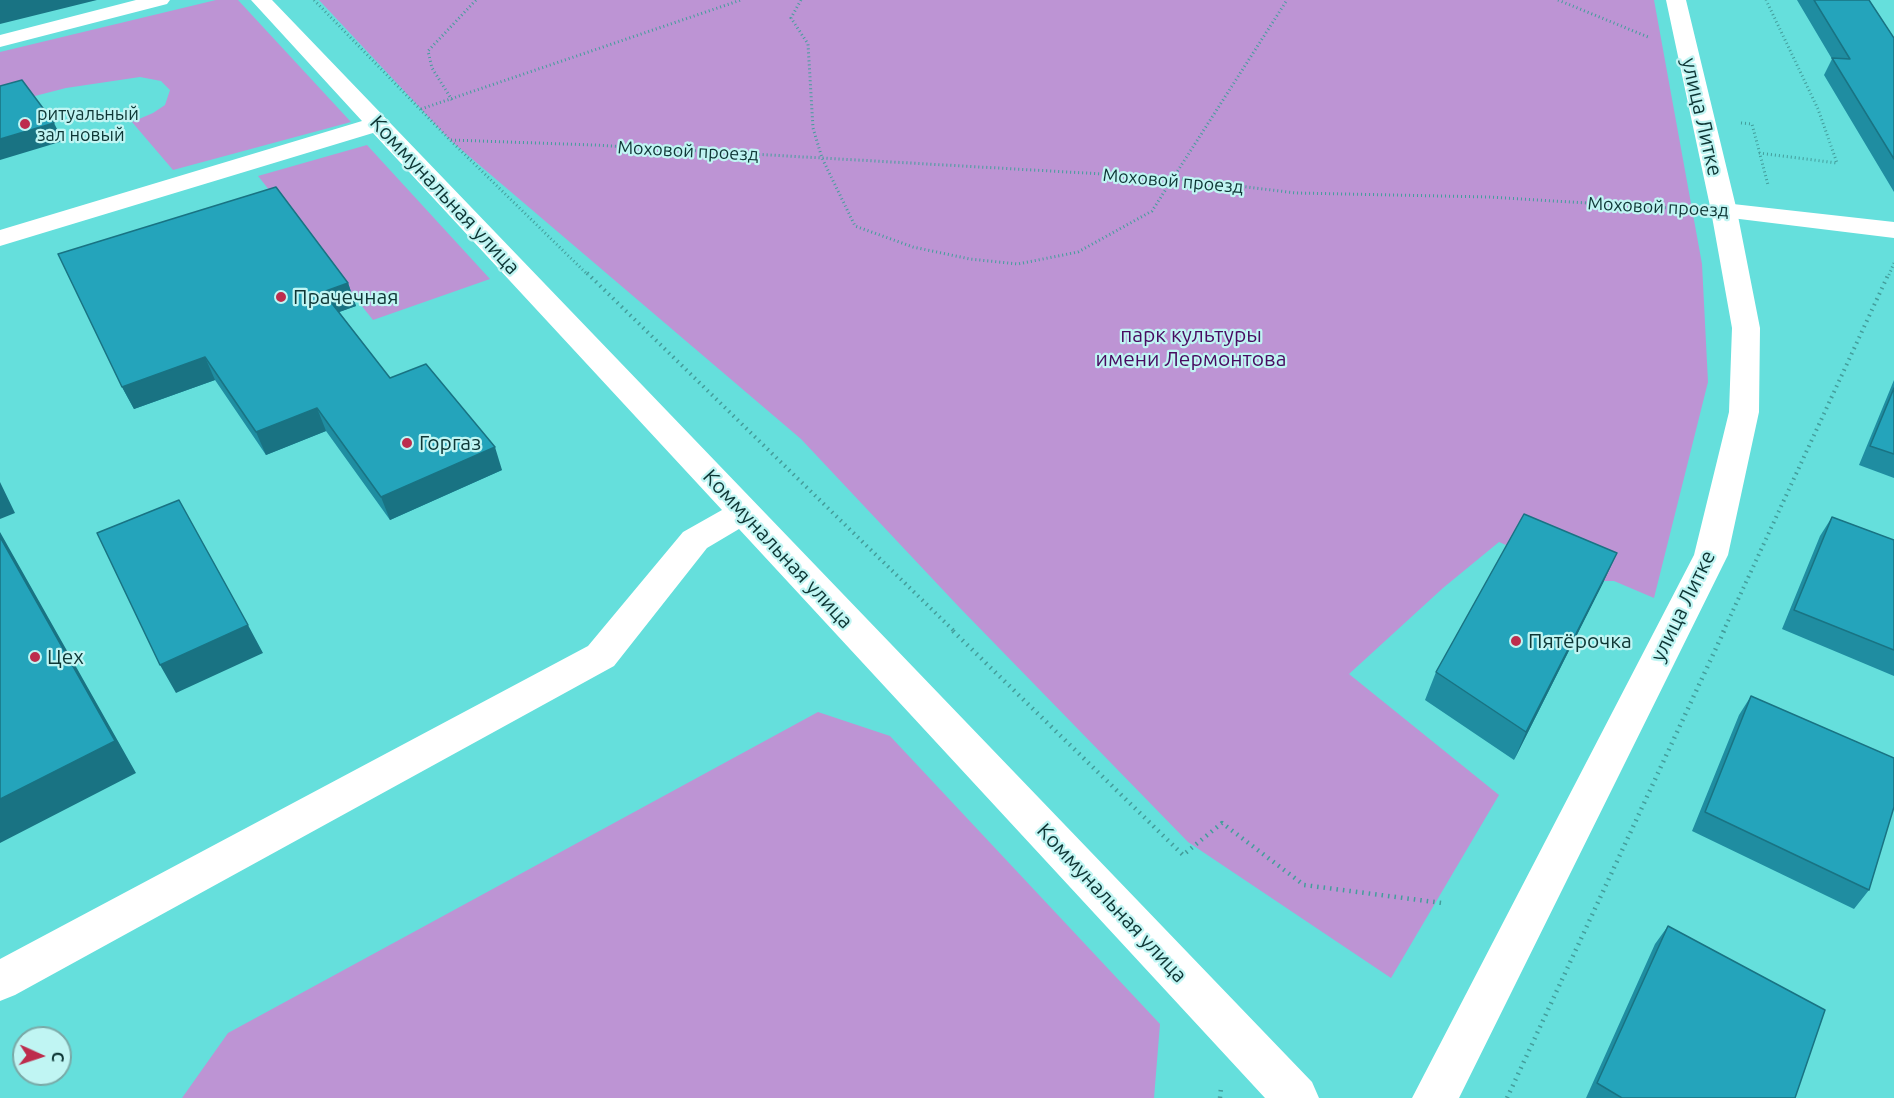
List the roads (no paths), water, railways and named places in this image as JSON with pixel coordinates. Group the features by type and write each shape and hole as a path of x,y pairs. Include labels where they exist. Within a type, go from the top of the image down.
{"street":[{"path":"0,41 160,0"},
{"name":"Коммунальная улица","path":"261,0 1296,1098"},
{"name":"улица Литке","path":"1435,1098 1711,555 1744,412 1746,328 1724,211 1676,0"},
{"path":"0,238 378,124"},
{"name":"Моховой проезд","path":"1724,211 1894,230"},
{"path":"0,981 601,656 695,540 744,513"}],"place":[{"name":"ритуальный зал новый","path":"25,124"},
{"name":"Прачечная","path":"281,297"},
{"name":"Горгаз","path":"407,443"},
{"name":"Пятёрочка","path":"1516,641"},
{"name":"Цех","path":"35,657"}],"park label":[{"name":"парк культуры имени Лермонтова","path":"1191,347"}]}
